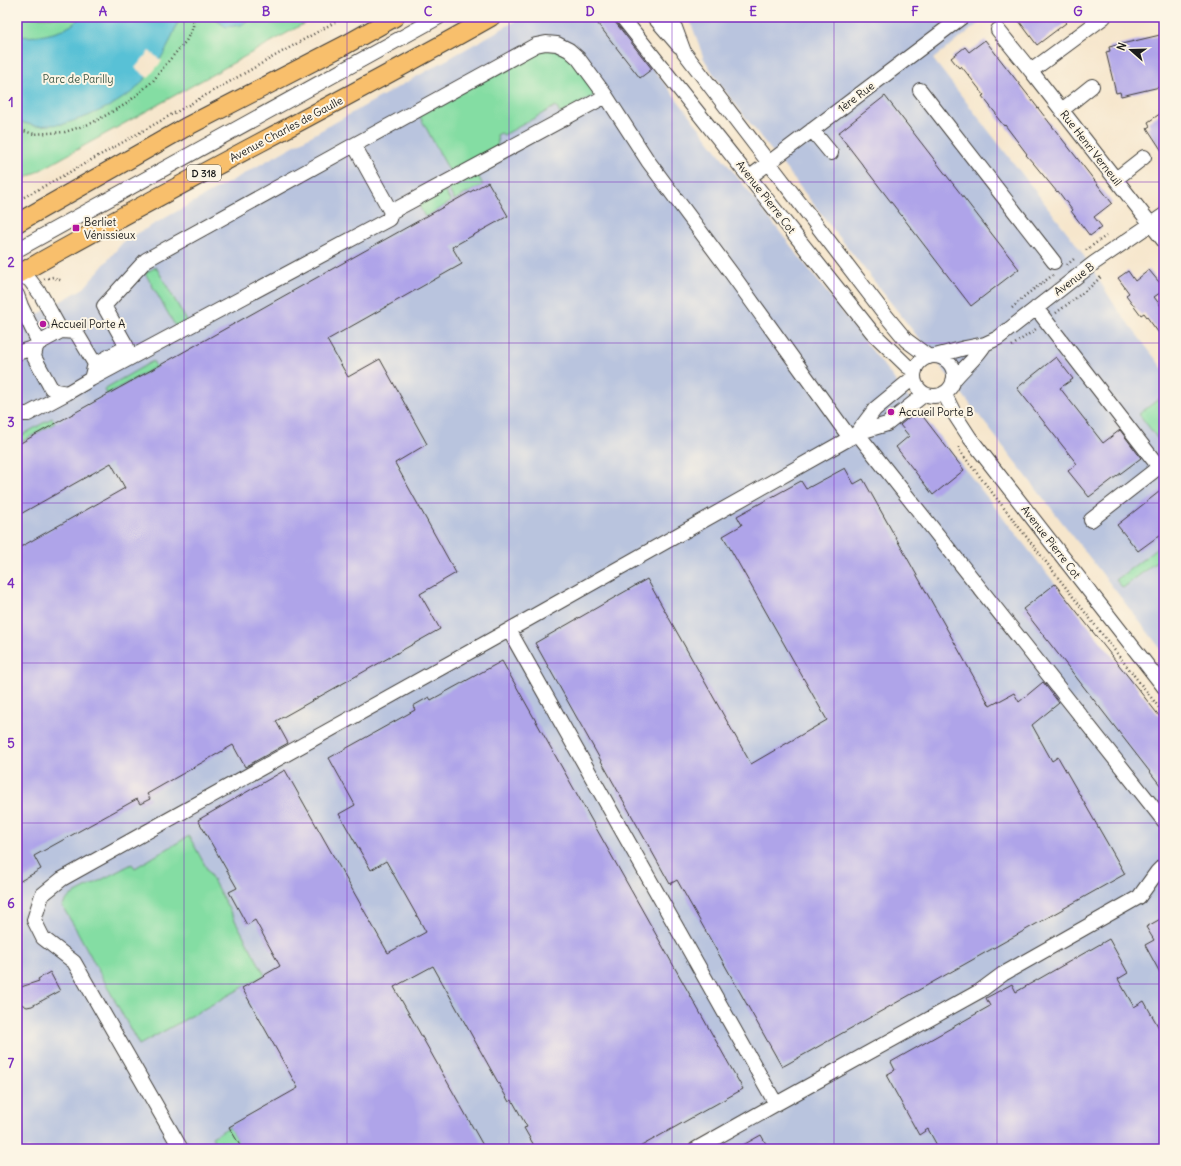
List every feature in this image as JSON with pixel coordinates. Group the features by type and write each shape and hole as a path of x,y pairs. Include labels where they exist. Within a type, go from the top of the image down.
{"main road":[{"path":"17,223 186,128 347,44 395,17"},
{"name":"Avenue Charles de Gaulle","path":"17,275 150,201 491,17"}],"street":[{"path":"17,250 440,17"},
{"name":"Avenue Pierre Cot","path":"622,17 872,332 915,374"},
{"name":"Avenue Pierre Cot","path":"654,17 684,52 887,318 906,340 932,356"},
{"name":"Avenue Pierre Cot","path":"672,17 684,52"},
{"name":"1ère Rue","path":"750,177 962,17"},
{"path":"1031,71 1104,17"},
{"name":"Rue Henri Verneuil","path":"998,30 1164,242"},
{"path":"95,364 127,347 104,306 146,260 536,45 546,43 557,44 569,50 578,58 606,96 648,161 854,436 1164,821"},
{"path":"1062,110 1092,86"},
{"path":"920,90 1054,262"},
{"path":"17,414 28,414 67,393 389,218 391,212 606,96"},
{"path":"812,130 831,153"},
{"path":"354,145 391,212"},
{"path":"1116,179 1144,157"},
{"name":"Avenue B","path":"932,356 985,344 998,338 1094,263 1164,216"},
{"path":"17,275 29,279 41,295 61,331"},
{"path":"19,301 37,345 34,357 51,388 56,391 67,393"},
{"path":"1036,308 1159,467 1091,520"},
{"path":"17,353 37,345 61,331 76,332 95,364 91,380"},
{"name":"Avenue B","path":"953,381 980,353 985,344"},
{"path":"932,356 941,357 951,365 953,371 953,381 949,389 944,393 932,396 925,394 920,390 916,384 915,374 918,365 922,360 932,356"},
{"path":"854,436 875,410 915,374"},
{"name":"Avenue Pierre Cot","path":"944,393 955,415 970,438 1164,687"},
{"path":"181,1149 74,962 43,938 34,920 42,896 62,879 854,436 887,424 925,394"},
{"path":"509,630 776,1104"},
{"path":"696,1149 980,991 1003,974 1139,897 1157,872 1164,865"}],"path":[{"path":"17,128 34,134 64,132 92,123 126,104 152,81 186,41 193,26 194,17"},
{"path":"17,201 344,17"},
{"path":"44,279 53,278 62,281"},
{"path":"959,443 959,450 1164,714"}],"shaded area":[{"path":"523,17 613,17 905,393 1164,722 1164,1149 17,1149 17,326 84,288 124,241"},
{"path":"689,17 987,17 933,59 1077,245 1117,309 1164,370 1164,653 724,90 704,59"}],"green space":[{"name":"Parc de Parilly","path":"17,17 316,17 17,183"},
{"path":"545,47 569,55 597,94 560,114 556,106 504,135 501,133 497,135 498,143 495,150 451,174 418,113"},
{"path":"475,170 483,185 454,200 447,186"},
{"path":"443,188 451,202 425,217 417,202"},
{"path":"156,267 188,323 177,329 145,273"},
{"path":"153,361 156,367 107,394 104,389"},
{"path":"1164,395 1164,447 1139,414"},
{"path":"52,418 55,423 17,444 17,438"},
{"path":"1164,543 1164,560 1161,558 1123,588 1116,580"},
{"path":"189,836 265,975 139,1045 62,906 70,896 132,864 135,868"},
{"path":"229,1127 242,1149 219,1149 212,1137"}],"water":[{"path":"80,17 180,17 168,46 157,65 134,91 112,105 88,116 64,124 35,126 17,121 17,36 30,37 58,32 74,23"},
{"path":"212,17 253,17 241,25 226,27"}],"pier":[{"path":"149,51 162,61 148,78 135,68"}],"building":[{"path":"606,17 613,17 615,22 652,69 640,78 598,24"},
{"path":"1016,17 1061,17 1066,23 1037,45"},
{"path":"1160,35 1161,39 1164,38 1164,86 1121,96 1120,92 1116,93 1106,52 1110,51 1109,47"},
{"path":"985,40 1112,203 1094,217 1102,227 1090,236 1058,191 1057,192 1026,155 1027,154 1005,125 1004,126 996,116 997,115 982,96 984,95 961,66 959,68 951,58 965,47 969,52"},
{"path":"885,96 1019,269 971,306 838,133"},
{"path":"1164,111 1164,154 1147,128 1150,126 1148,122"},
{"path":"488,182 508,216 452,247 462,264 327,340 348,377 380,359 427,444 395,463 456,573 420,594 440,629 276,721 288,743 245,767 233,745 147,794 150,799 140,804 137,799 34,856 41,869 17,883 17,549 125,488 111,463 17,516 17,445"},
{"path":"1149,270 1164,288 1164,290 1154,297 1164,310 1164,340 1144,313 1141,315 1126,295 1129,293 1118,278 1128,271 1135,281"},
{"path":"1056,357 1073,379 1060,388 1103,443 1120,430 1141,458 1089,497 1068,471 1077,464 1017,388"},
{"path":"918,410 964,470 933,495 896,447 909,436 900,425"},
{"path":"845,468 854,484 863,479 990,706 1014,693 1019,702 1043,682 1059,703 1032,725 1052,761 1058,757 1125,874 782,1067 677,880 670,884 535,643 647,579 751,764 827,720 723,536 742,525 737,516 801,481 806,489"},
{"path":"1164,488 1164,532 1138,551 1117,525"},
{"path":"1055,584 1164,722 1164,790 1023,609"},
{"path":"502,661 743,1089 636,1149 536,1149 524,1128 527,1127 512,1100 509,1102 433,966 394,987 485,1149 242,1149 229,1127 298,1088 242,988 280,966 255,920 247,925 229,892 237,888 198,820 285,770 388,953 426,932 386,861 371,870 339,814 355,805 329,758 415,710 413,706 429,697 431,700"},
{"path":"1164,917 1164,980 1145,945 1154,940 1146,927"},
{"path":"1109,939 1128,973 1118,979 1134,1007 1144,1001 1164,1037 1164,1149 939,1149 928,1129 919,1135 886,1075 895,1070 891,1062 990,1006 986,998 1012,984 1016,992"},
{"path":"50,972 60,991 32,1006 27,1007 21,1004 17,996 21,987 39,981 38,979"},
{"path":"761,1135 769,1149 736,1149"}],"place":[{"name":"Berliet Vénissieux","path":"76,228"},
{"name":"Accueil Porte A","path":"43,324"},
{"name":"Accueil Porte B","path":"891,412"}]}
